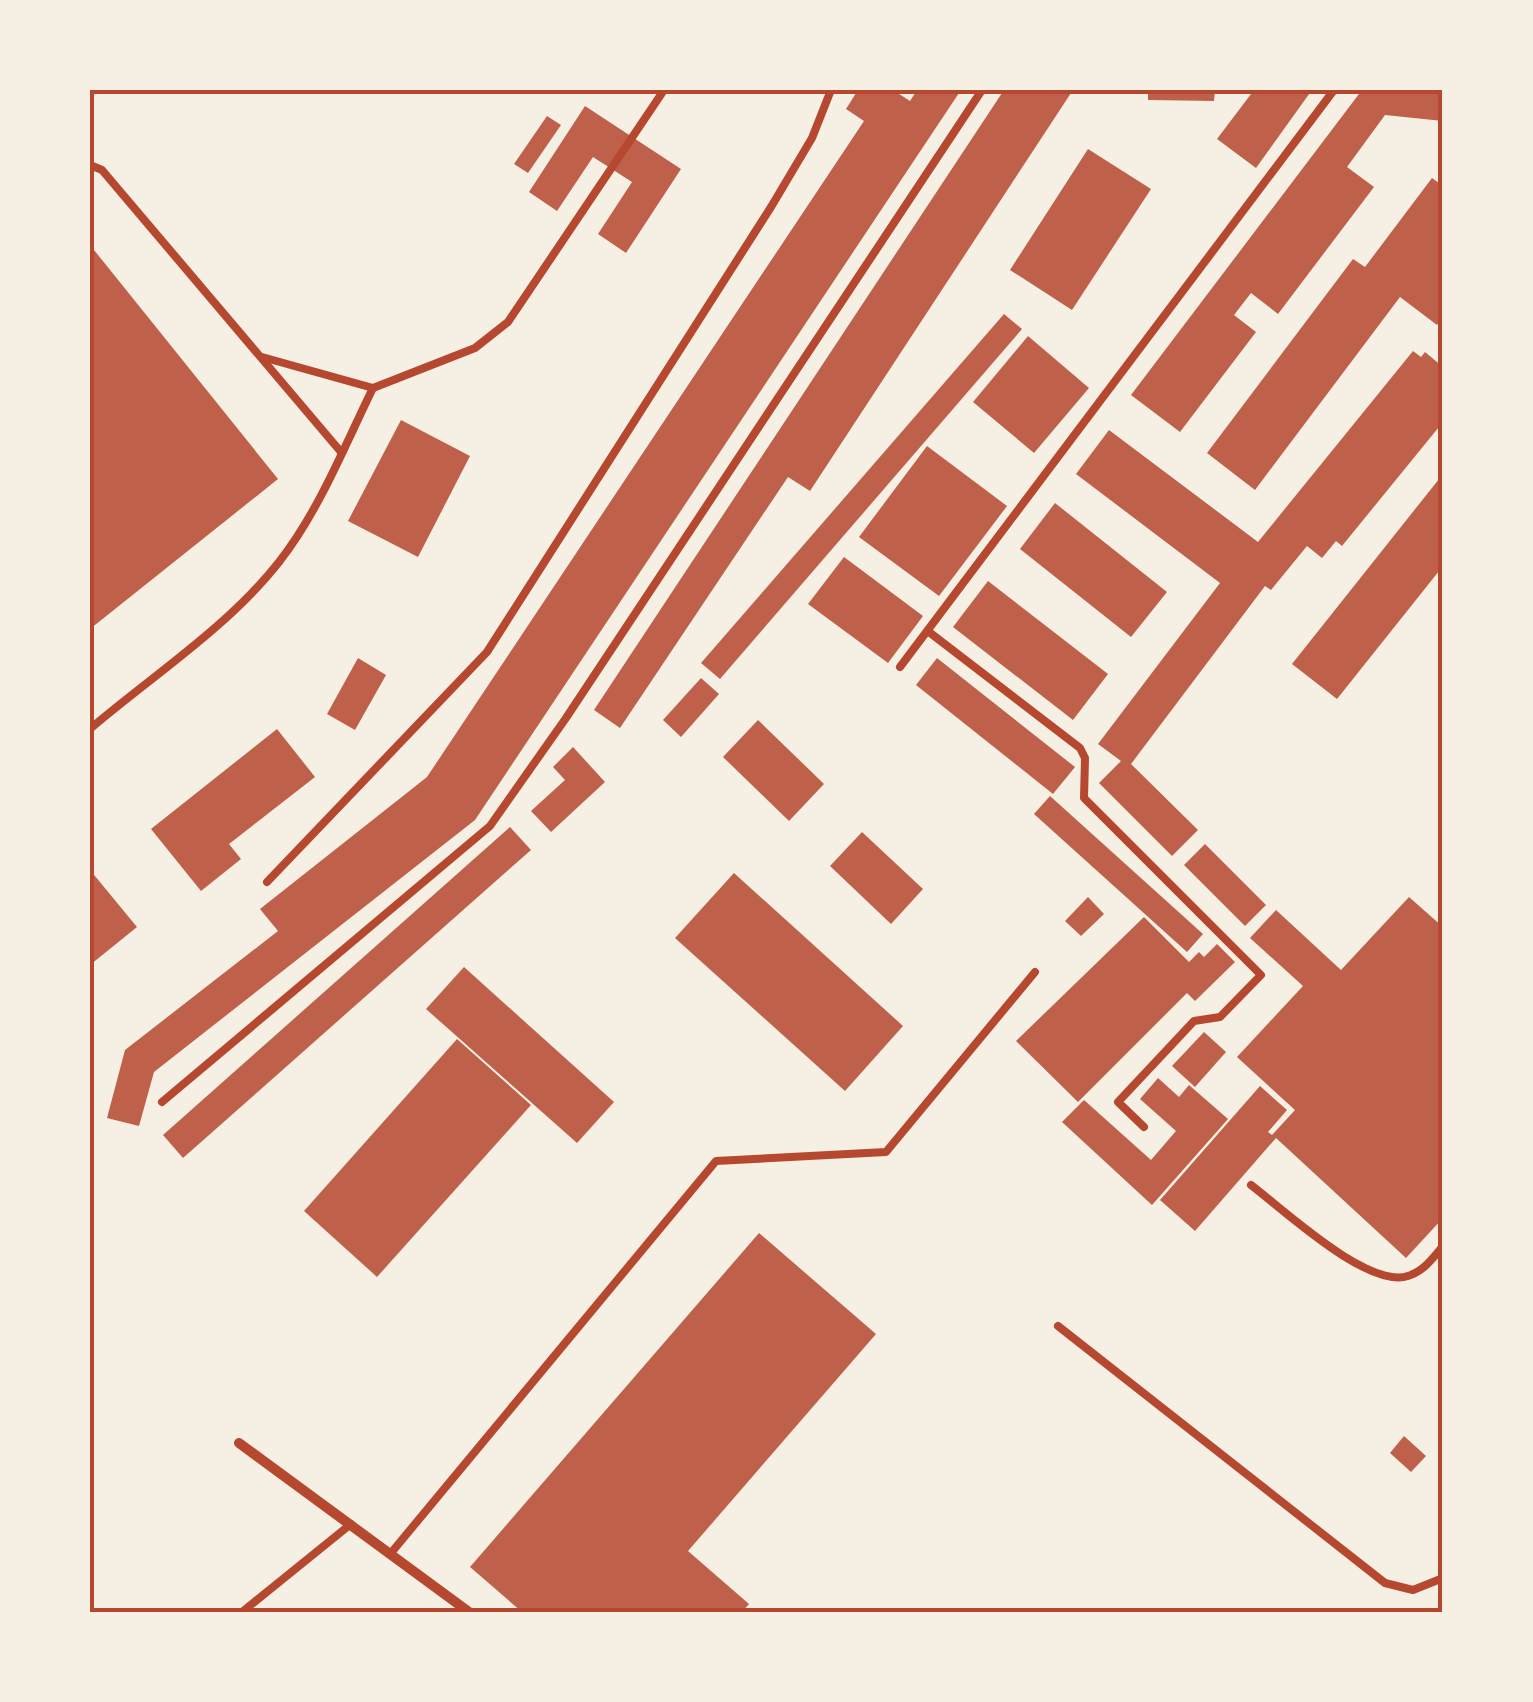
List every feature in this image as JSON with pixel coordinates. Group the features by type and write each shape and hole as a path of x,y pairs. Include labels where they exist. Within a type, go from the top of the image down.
{"street":[{"path":"239,1442 469,1612"}],"lane":[{"path":"260,357 373,388 474,348 508,322 664,90"},
{"path":"267,882 487,652 771,207 812,138 830,90"},
{"path":"162,1102 490,826 566,718 982,90"},
{"path":"900,668 1334,90"},
{"path":"90,165 102,170 341,452"},
{"path":"90,729 251,594 305,525 373,388"},
{"path":"929,632 1080,748 1085,758 1084,798 1261,975 1220,1017 1194,1021 1118,1102 1144,1127"},
{"path":"391,1553 716,1160 886,1152 1035,972"},
{"path":"1251,1185 1380,1277 1409,1276 1423,1268 1443,1246"},
{"path":"1058,1326 1385,1583 1414,1590 1443,1578"},
{"path":"242,1612 351,1524"}],"building":[{"path":"858,90 893,90 910,101 917,90 961,90 475,820 154,1072 139,1126 107,1118 125,1050 278,931 260,909 427,777 864,121 846,109"},
{"path":"1004,90 1071,93 810,491 788,477 620,728 594,710"},
{"path":"1148,90 1215,90 1214,101 1148,100"},
{"path":"1254,90 1312,90 1256,168 1217,139"},
{"path":"1362,90 1443,90 1443,121 1385,115 1347,167 1374,187 1278,314 1251,293 1234,315 1256,332 1180,432 1131,395"},
{"path":"585,106 681,169 626,253 598,234 632,182 593,157 557,211 529,192"},
{"path":"547,116 561,125 528,173 514,164"},
{"path":"1088,149 1151,189 1072,310 1010,270"},
{"path":"1432,178 1443,186 1443,317 1437,325 1400,297 1255,490 1207,453 1353,259 1365,267"},
{"path":"90,245 278,479 90,629"},
{"path":"1004,314 1022,329 720,679 701,663"},
{"path":"1028,336 1089,388 1034,453 973,402"},
{"path":"1413,351 1421,357 1425,352 1443,367 1443,422 1342,546 1336,541 1322,558 1307,546 1271,590 1265,586 1131,764 1198,830 1172,856 1099,783 1121,761 1098,744 1220,583 1076,474 1109,430 1258,542"},
{"path":"401,420 470,456 418,557 348,521"},
{"path":"927,446 1007,506 939,596 859,537"},
{"path":"1443,474 1443,566 1337,699 1292,664"},
{"path":"1055,503 1167,592 1131,637 1020,549"},
{"path":"844,557 923,616 888,663 808,604"},
{"path":"988,581 1108,674 1073,720 953,627"},
{"path":"358,658 386,675 355,730 327,714"},
{"path":"937,658 1075,767 1053,794 916,685"},
{"path":"701,678 719,694 681,737 663,720"},
{"path":"758,720 824,784 789,821 723,757"},
{"path":"277,729 315,777 229,844 241,859 201,891 151,829"},
{"path":"573,747 605,782 551,832 531,811 565,780 553,767"},
{"path":"1050,796 1203,934 1187,952 1034,814"},
{"path":"510,827 531,850 183,1158 163,1135"},
{"path":"862,832 923,889 891,924 830,866"},
{"path":"1205,844 1266,905 1245,926 1184,865"},
{"path":"90,870 137,927 90,965"},
{"path":"734,873 903,1026 845,1091 675,938"},
{"path":"1088,897 1104,914 1081,936 1065,921"},
{"path":"1409,897 1443,927 1443,1218 1406,1258 1276,1138 1195,1231 1160,1200 1260,1086 1287,1110 1268,1132 1272,1135 1295,1110 1237,1057 1303,986 1250,938 1276,910 1341,970"},
{"path":"1144,917 1189,962 1199,952 1204,957 1217,944 1235,962 1195,1001 1187,993 1078,1102 1016,1041"},
{"path":"464,967 614,1102 577,1143 426,1009"},
{"path":"1204,1032 1226,1052 1195,1087 1172,1066"},
{"path":"457,1039 531,1105 377,1277 304,1211"},
{"path":"1158,1078 1179,1097 1189,1085 1228,1119 1152,1205 1062,1122 1084,1100 1151,1160 1176,1131 1140,1099"},
{"path":"759,1233 876,1334 688,1551 749,1604 742,1612 522,1612 470,1567"},
{"path":"1404,1436 1426,1456 1411,1472 1390,1453"}]}
